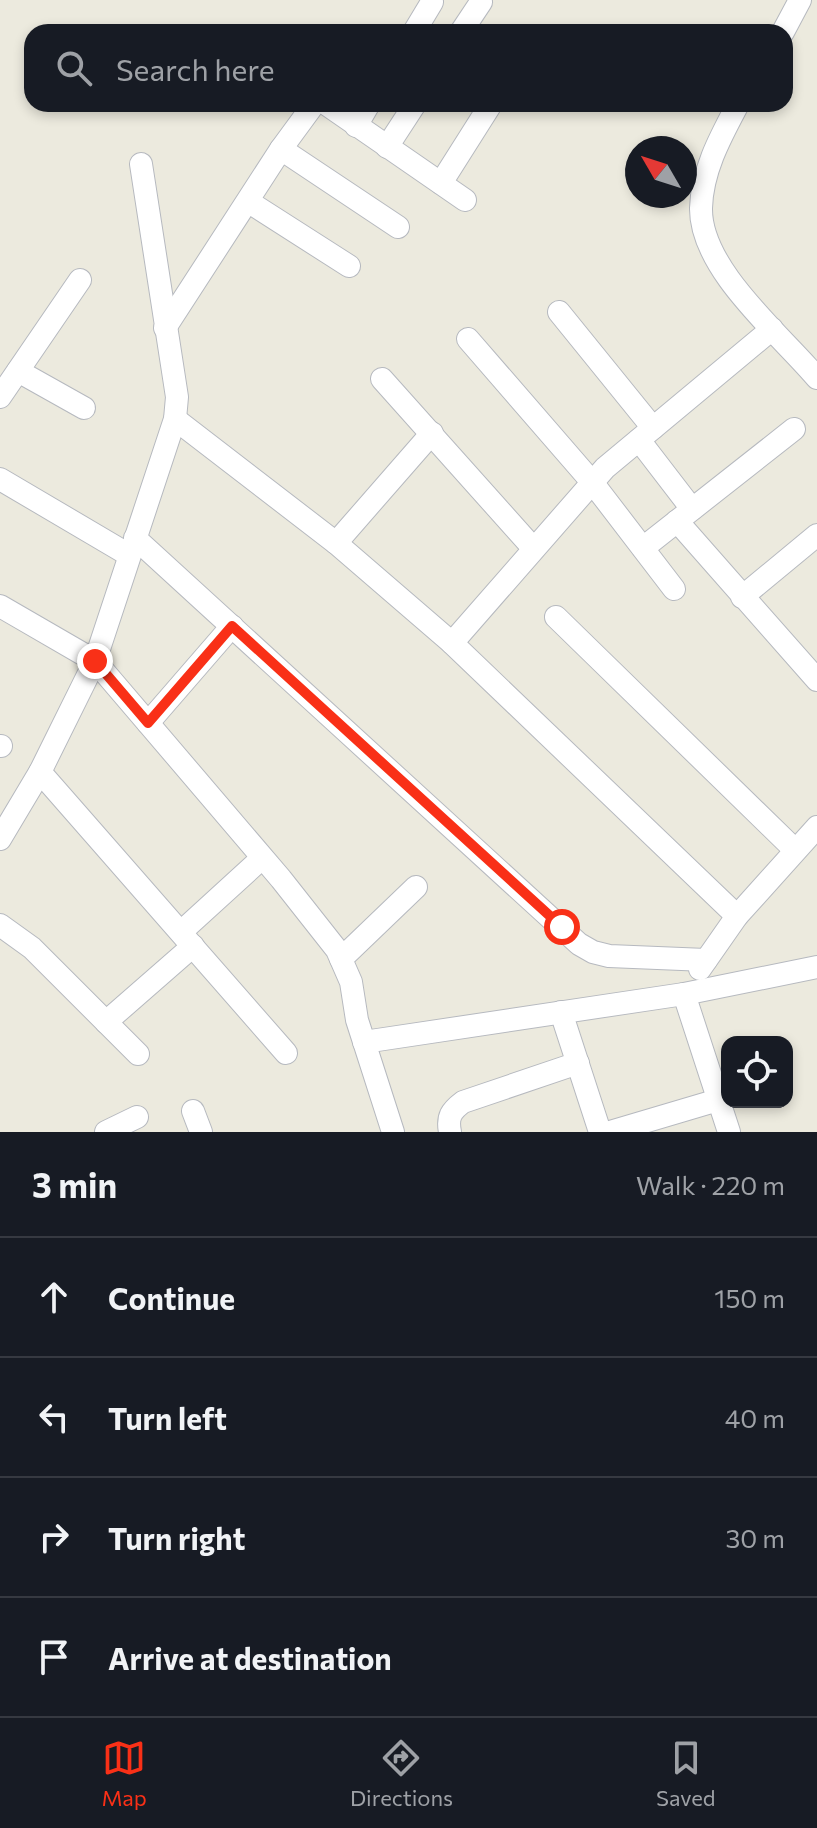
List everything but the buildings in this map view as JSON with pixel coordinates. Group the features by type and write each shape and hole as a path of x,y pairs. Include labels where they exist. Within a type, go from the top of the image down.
{"street":[{"path":"787,24 800,0"},
{"path":"419,24 432,2"},
{"path":"466,24 481,2"},
{"path":"165,328 308,112"},
{"path":"337,112 465,200"},
{"path":"356,126 364,112"},
{"path":"387,147 410,112"},
{"path":"441,183 486,112"},
{"path":"734,112 715,146 701,208 705,229 718,262 740,294 817,378"},
{"path":"281,149 398,227"},
{"path":"0,839 40,772 95,661 175,419 177,397 141,164"},
{"path":"249,202 349,266"},
{"path":"0,397 80,280"},
{"path":"559,312 646,434 684,515 742,597 813,668"},
{"path":"452,643 592,482 772,329"},
{"path":"468,339 592,482 674,589"},
{"path":"18,371 84,408"},
{"path":"382,379 533,548"},
{"path":"175,419 336,543 452,643 737,916"},
{"path":"643,548 794,429"},
{"path":"336,543 432,433"},
{"path":"0,479 132,546 232,626 579,944 609,956 706,960"},
{"path":"742,597 817,535"},
{"path":"0,606 95,661 337,950 351,982 357,1020 393,1132"},
{"path":"556,617 795,850"},
{"path":"148,723 232,626"},
{"path":"40,772 286,1053"},
{"path":"684,994 737,916 817,827"},
{"path":"106,1022 262,858"},
{"path":"341,959 416,887"},
{"path":"0,925 32,948 138,1054"},
{"path":"364,1042 684,994 817,967"},
{"path":"684,994 729,1132"},
{"path":"561,1012 600,1132"},
{"path":"450,1132 448,1121 452,1111 463,1102 578,1063"},
{"path":"610,1132 718,1100"},
{"path":"106,1132 137,1117"}],"route":[{"path":"95,661 148,723 232,626 562,927"}]}
